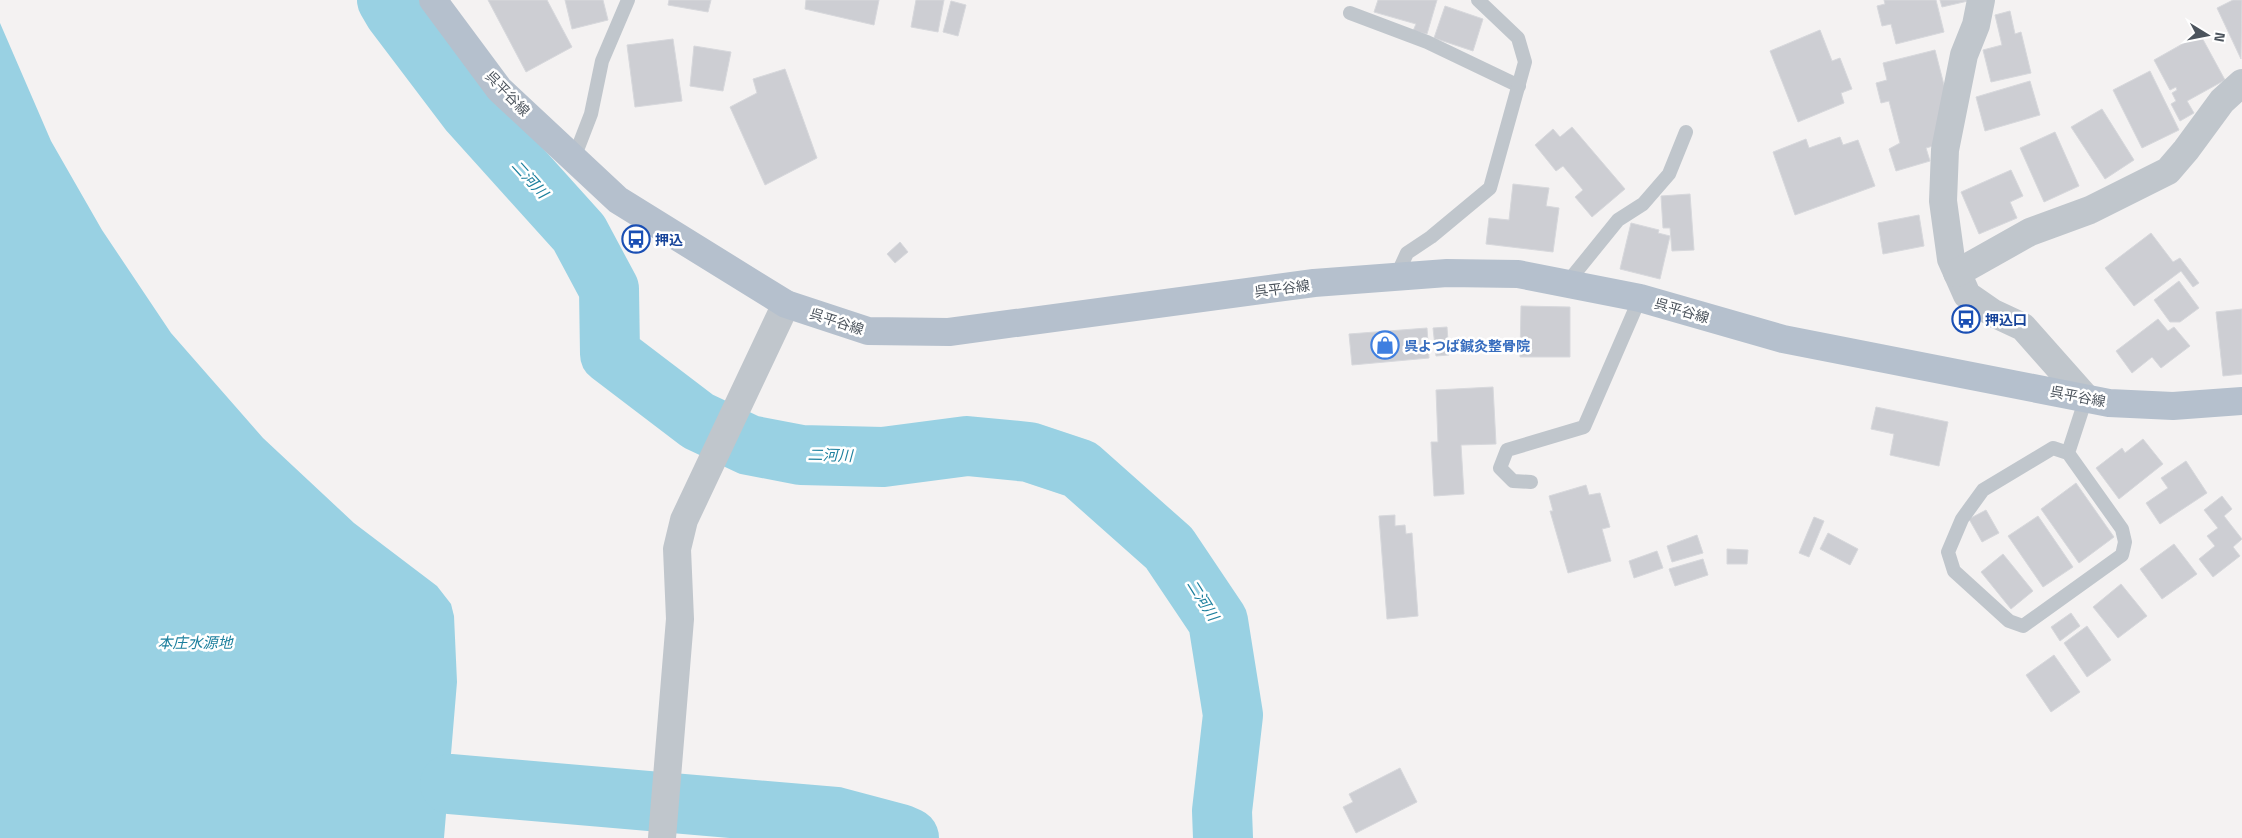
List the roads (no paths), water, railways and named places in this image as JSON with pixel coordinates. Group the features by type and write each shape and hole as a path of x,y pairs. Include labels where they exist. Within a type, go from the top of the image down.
{"main road":[{"name":"呉平谷線","path":"433,0 499,89 618,200 786,304 868,332 949,332 1314,283 1447,273 1518,274 1640,298 1783,339 2086,398 2109,402 2174,406 2242,400"}],"street":[{"path":"1981,0 1976,25 1964,54 1945,150 1943,201 1951,259 1967,295 1993,313 2023,327 2086,398"},
{"path":"1957,273 2030,232 2090,210 2168,171 2222,101 2242,83"},
{"path":"662,838 680,619 677,548 684,520 786,304"}],"lane":[{"path":"574,158 591,114 602,61 628,0"},
{"path":"1396,277 1407,253 1432,236 1490,188 1525,62 1518,38 1478,0"},
{"path":"1350,13 1427,42 1519,86"},
{"path":"1567,283 1618,220 1644,204 1669,174 1686,132"},
{"path":"1531,482 1512,481 1500,468 1507,450 1584,426 1640,298"},
{"path":"2068,453 2086,398"},
{"path":"2053,448 2068,453 2122,529 2125,542 2122,555 2023,626 2009,621 1954,570 1948,552 1962,519 1983,490 2053,448"}],"water":[{"name":"本庄水源地","path":"0,23 51,141 102,230 171,333 263,438 354,523 437,586 451,604 454,616 457,682 444,838 0,838"}],"waterway":[{"name":"二河川","path":"387,0 469,111 579,233 609,289 610,354 698,421 749,445 801,455 883,457 967,446 1029,452 1080,469 1169,548 1218,621 1233,715 1222,811 1223,838"},
{"path":"450,784 836,817 909,838"}],"place":[{"name":"押込","path":"636,239"},
{"name":"押込口","path":"1966,319"},
{"name":"呉よつば鍼灸整骨院","path":"1385,345"}]}
